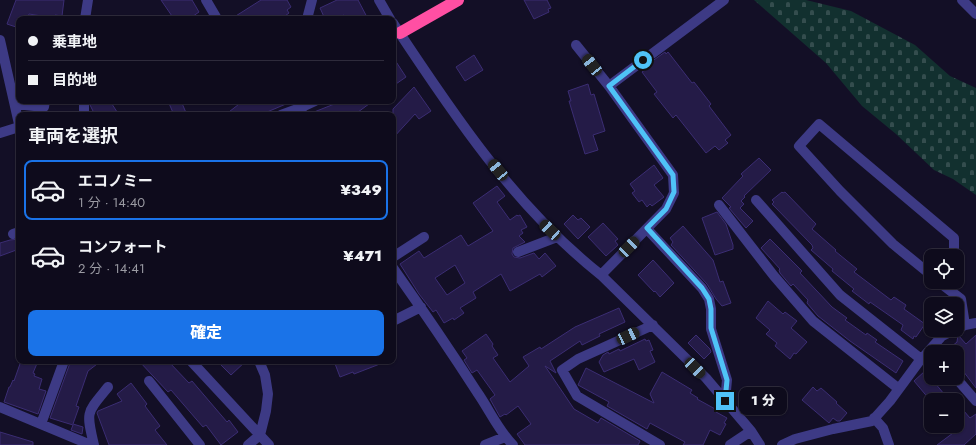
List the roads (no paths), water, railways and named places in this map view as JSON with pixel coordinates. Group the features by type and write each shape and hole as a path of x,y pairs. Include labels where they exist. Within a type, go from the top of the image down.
{"highway":[{"path":"400,34 458,0"}],"street":[{"path":"85,16 88,0"},
{"path":"206,0 215,16"},
{"path":"308,16 312,0"},
{"path":"379,0 388,16"},
{"path":"609,86 724,0"},
{"path":"962,0 976,14"},
{"path":"396,28 462,125 543,224 601,275 706,378 751,431 760,445"},
{"path":"0,40 16,112"},
{"path":"576,45 609,86 673,175 674,192 666,209 601,275"},
{"path":"15,104 44,107 44,104"},
{"path":"302,112 311,104"},
{"path":"924,269 893,244 840,191 799,146 819,124 954,238 954,249"},
{"path":"0,133 16,127"},
{"path":"756,200 840,295 922,359 872,421 795,439 782,445"},
{"path":"719,206 774,276 813,321 899,389"},
{"path":"647,228 702,288 709,299 711,309 711,328 727,380 725,401"},
{"path":"396,254 424,237"},
{"path":"518,252 557,237"},
{"path":"396,272 421,307 505,437 513,445"},
{"path":"948,289 958,297"},
{"path":"396,320 421,307"},
{"path":"964,327 976,323"},
{"path":"653,325 578,359 562,370 577,396 660,445"},
{"path":"935,345 941,337"},
{"path":"41,424 63,364"},
{"path":"194,364 269,445"},
{"path":"248,445 260,435 266,411 268,394 260,364"},
{"path":"149,381 200,445"},
{"path":"962,385 976,401"},
{"path":"94,445 88,420 89,413 108,387"},
{"path":"0,407 91,445"},
{"path":"874,418 883,428 889,445"},
{"path":"730,445 751,431"},
{"path":"485,445 505,437"}]}
